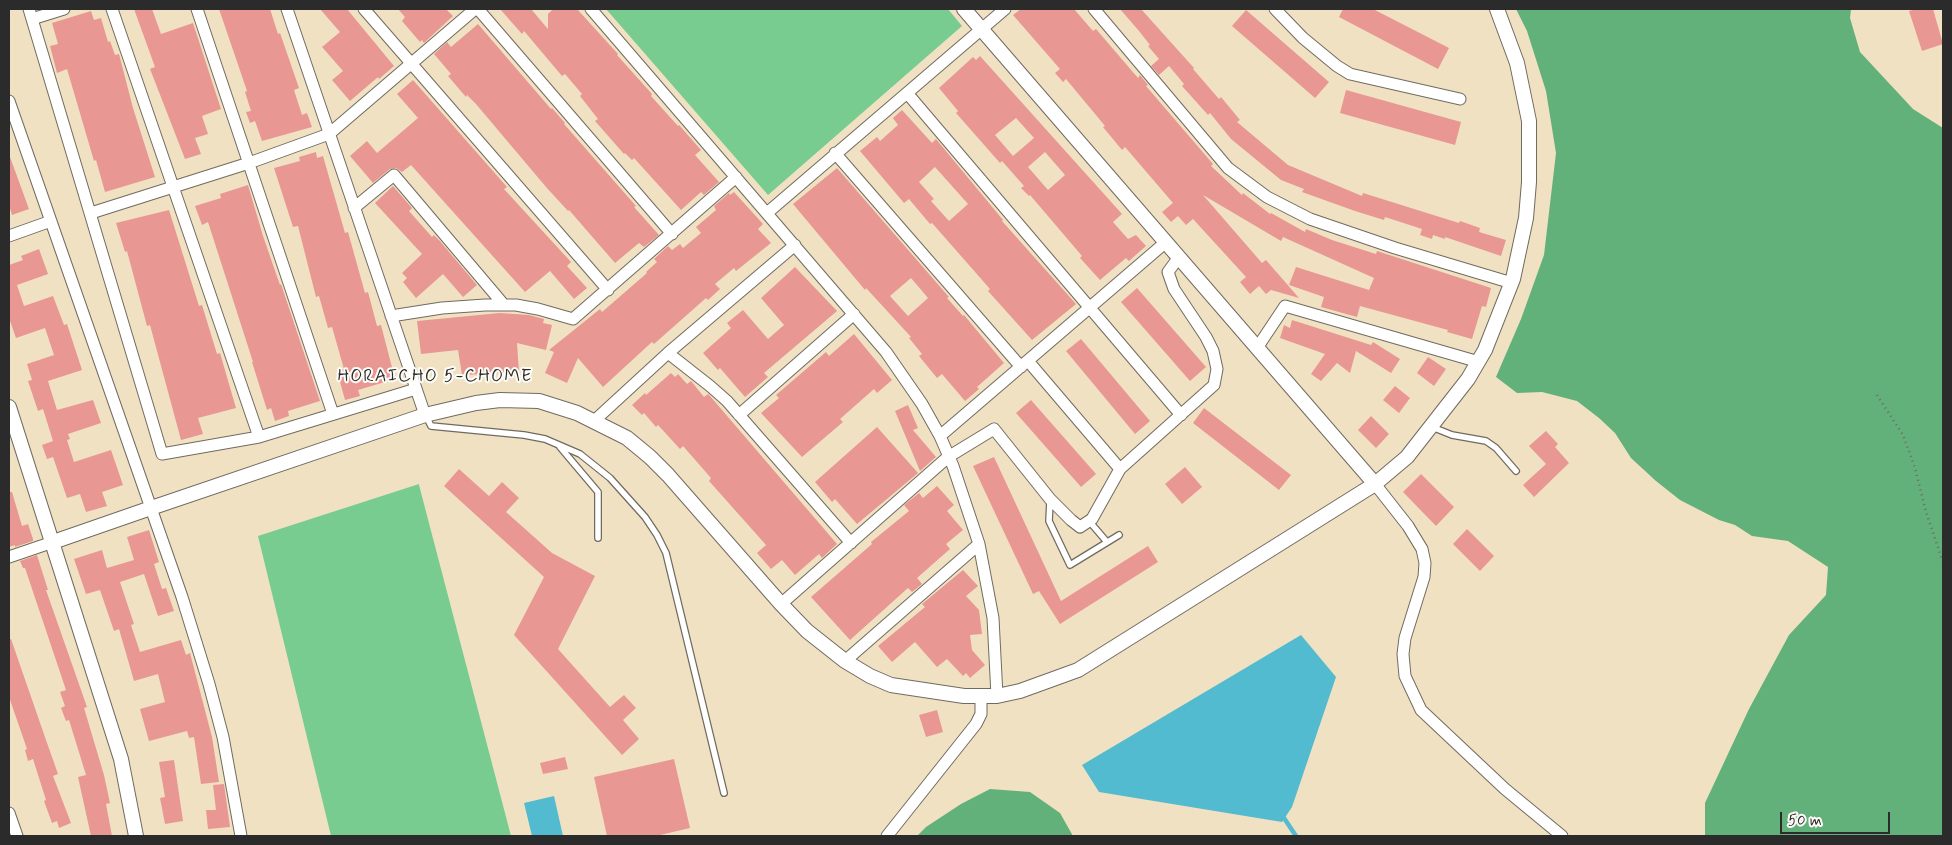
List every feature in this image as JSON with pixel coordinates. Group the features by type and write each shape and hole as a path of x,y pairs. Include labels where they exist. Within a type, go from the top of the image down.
{"street":[{"path":"64,9 31,14 162,454 259,437 416,389"},
{"path":"112,9 259,437"},
{"path":"197,9 333,414"},
{"path":"287,9 425,415"},
{"path":"364,9 608,290"},
{"path":"91,213 249,163 329,134 476,9 672,234"},
{"path":"591,9 886,352 922,404 940,436 967,506 978,544 993,618 997,696"},
{"path":"964,9 1375,484 1408,526 1422,549 1425,563 1424,577 1405,638 1403,654 1405,676 1420,710 1505,789 1562,836"},
{"path":"767,213 1005,9"},
{"path":"1094,9 1228,168 1267,197 1310,219 1395,248 1512,282"},
{"path":"1275,9 1303,38 1337,66 1350,74 1460,99"},
{"path":"9,557 425,415 476,403 500,400 539,400 594,420 627,438 656,463 807,631 846,661 870,676 891,685 964,696 997,696 1020,691 1078,670 1375,484 1407,457 1456,397 1479,362 1500,316 1512,282 1521,248 1529,182 1529,120 1517,63 1497,9"},
{"path":"907,93 1181,415"},
{"path":"9,101 151,508 209,684 223,737 242,836"},
{"path":"835,153 1120,468"},
{"path":"354,208 394,175 504,305"},
{"path":"392,316 442,308 485,304 538,309 573,319 736,177"},
{"path":"9,236 51,221"},
{"path":"940,436 1166,242"},
{"path":"594,420 668,353 795,245"},
{"path":"781,604 948,457 994,429 1050,499 1080,527 1092,519 1120,468 1214,385 1217,369 1213,351 1206,337 1174,289 1168,272 1179,257"},
{"path":"1257,348 1285,306 1479,362"},
{"path":"739,415 854,314"},
{"path":"668,353 710,386 739,415 850,543"},
{"path":"9,407 121,758 133,811 136,836"},
{"path":"846,661 978,544"},
{"path":"887,836 976,724 981,714 981,696"},
{"path":"9,813 17,836"}],"lane":[{"path":"425,415 431,426 524,435 546,439 558,446 580,454 610,478 645,517 666,553 724,793"},
{"path":"1432,427 1452,435 1486,441 1496,448 1516,471"},
{"path":"558,446 598,492 598,538"},
{"path":"1050,499 1049,521 1070,565 1119,535"},
{"path":"1089,521 1107,542"}],"path":[{"path":"1877,395 1904,435 1943,562"}],"green space":[{"path":"606,9 948,9 962,26 768,195"},
{"path":"1516,9 1851,9 1850,18 1860,52 1913,109 1943,128 1943,836 1705,836 1705,803 1749,709 1789,635 1826,595 1828,567 1788,541 1752,536 1735,525 1719,520 1680,500 1631,458 1615,433 1577,401 1542,392 1517,393 1496,377 1521,319 1544,255 1556,153 1546,91 1527,31"},
{"path":"419,484 511,836 331,836 258,536"},
{"path":"990,789 1030,792 1060,813 1073,836 917,836 926,827 961,804"}],"water":[{"path":"1301,635 1336,677 1292,807 1282,822 1099,792 1082,765"},
{"path":"554,796 563,836 532,836 524,803"}],"building":[{"path":"134,9 152,9 161,34 193,23 221,109 202,116 208,134 195,138 201,154 185,159 150,69 155,67"},
{"path":"219,9 270,9 299,88 294,90 302,115 307,113 312,127 262,141 255,121 250,123 246,112 251,111 245,92 247,91"},
{"path":"320,9 347,9 394,66 350,101 332,80 343,71 322,47 340,32"},
{"path":"398,9 446,9 453,16 424,43 422,40 420,42 402,21 405,17"},
{"path":"500,9 531,9 548,29 548,14 553,9 577,9 618,54 652,94 651,96 701,150 695,155 719,182 704,195 701,192 681,210 634,158 632,160 624,154 595,121 598,119 580,96 582,94 565,74 562,76 524,31 522,34"},
{"path":"1021,9 1074,9 1093,31 1096,29 1138,78 1140,75 1148,85 1146,86 1213,164 1211,166 1242,195 1243,193 1270,214 1305,232 1306,229 1332,240 1376,254 1377,251 1491,288 1486,307 1482,306 1472,339 1447,332 1448,330 1360,306 1357,317 1321,307 1324,297 1289,285 1296,267 1369,290 1374,278 1283,237 1281,241 1203,195 1262,263 1266,260 1299,298 1271,290 1266,294 1259,286 1250,294 1240,282 1246,277 1193,219 1186,225 1178,216 1171,222 1162,212 1173,203 1125,147 1122,150 1103,127 1105,126 1066,79 1063,82 1055,73 1060,69 1013,15"},
{"path":"1120,9 1141,9 1219,99 1221,97 1240,120 1237,122 1288,165 1362,196 1363,193 1480,228 1479,232 1506,240 1501,256 1445,237 1445,239 1433,235 1432,239 1420,235 1422,229 1385,217 1384,220 1355,211 1302,192 1304,189 1281,180 1231,139 1210,113 1208,115 1182,86 1184,84 1169,66 1159,75 1151,66 1159,59 1148,46 1150,45"},
{"path":"1343,9 1373,9 1449,48 1438,69 1339,17"},
{"path":"1933,9 1943,44 1922,51 1909,11"},
{"path":"1246,10 1329,82 1315,98 1232,26"},
{"path":"91,11 94,20 101,18 108,42 110,41 115,55 119,54 133,108 155,177 105,192 67,69 57,73 50,46 58,44 52,23"},
{"path":"478,24 565,123 659,235 644,247 639,243 615,263 569,210 546,187 476,104 467,95 466,97 448,76 451,74 434,54 447,42 451,47"},
{"path":"980,56 1122,214 1113,222 1128,239 1136,235 1146,246 1129,261 1126,258 1100,280 1030,195 1021,188 1024,186 1002,161 1000,163 956,113 958,111 939,88 973,57 976,60","holes":["1016,118 1034,138 1013,156 995,135","1045,152 1065,175 1048,190 1028,167"]},
{"path":"413,80 507,187 504,189 571,262 567,266 587,288 574,299 550,271 525,292 411,165 402,172 396,168 390,169 373,183 350,156 367,141 377,153 418,118 397,94"},
{"path":"1346,90 1461,122 1455,145 1340,113"},
{"path":"902,110 932,143 936,139 1002,221 1076,304 1032,340 988,291 990,289 932,223 930,224 909,199 904,203 860,151 877,137 880,141 898,125 893,118","holes":["935,167 968,204 949,221 931,201 934,199 919,182"]},
{"path":"316,152 317,158 323,156 345,233 348,232 365,293 368,292 377,326 381,325 395,379 358,390 360,396 345,400 337,371 344,369 332,327 328,328 319,296 316,297 298,226 293,227 274,168 300,161 299,157"},
{"path":"10,157 29,209 12,215 9,205"},
{"path":"837,168 1004,363 977,387 979,389 965,401 942,374 937,378 919,356 922,354 909,338 911,337 866,288 865,290 793,204","holes":["911,278 928,298 908,316 890,296"]},
{"path":"248,185 263,236 320,401 288,411 289,416 275,421 271,408 267,410 208,222 202,225 195,206 221,198 220,194"},
{"path":"393,186 412,208 409,211 432,237 434,235 439,240 477,285 463,297 443,274 416,298 403,282 407,278 402,273 422,254 375,203"},
{"path":"734,192 763,224 758,229 771,243 736,271 734,268 715,284 720,289 708,300 706,298 654,344 652,342 603,387 578,358 567,383 545,373 554,352 549,350 600,309 602,312 647,273 657,262 654,259 668,246 672,250 680,244 683,248 701,233 696,227 716,210 714,206 729,193 730,195"},
{"path":"169,210 199,306 202,305 217,354 220,353 236,408 198,418 203,434 181,440 150,325 147,326 127,251 125,252 116,223"},
{"path":"39,249 48,274 17,285 24,306 53,296 64,325 67,324 82,370 48,381 57,410 93,400 101,423 68,434 70,439 67,440 74,462 111,450 123,485 102,492 107,506 86,512 80,494 67,498 53,457 47,459 42,445 53,441 43,409 38,411 28,381 32,380 27,364 54,355 45,328 16,338 9,318 9,265 23,260 21,256"},
{"path":"795,267 837,311 764,373 768,377 745,397 720,368 718,370 703,353 731,328 727,323 743,310 768,339 784,325 761,298"},
{"path":"1137,288 1206,367 1190,381 1121,302"},
{"path":"500,313 529,315 544,319 543,323 552,325 546,350 517,343 519,372 462,375 458,350 421,354 417,321"},
{"path":"1292,320 1371,345 1373,342 1400,359 1391,373 1356,351 1350,373 1337,363 1321,381 1311,374 1325,354 1280,338 1284,325 1290,328"},
{"path":"854,334 892,380 877,393 874,389 840,419 843,422 802,457 761,413 779,398 776,395 826,352 829,356"},
{"path":"1081,339 1150,421 1135,434 1066,351"},
{"path":"1428,357 1446,369 1434,386 1417,373"},
{"path":"671,373 675,377 678,374 687,384 691,381 704,397 708,394 710,396 837,544 822,558 819,554 795,575 782,560 771,569 757,553 766,545 709,481 711,478 683,446 680,449 658,425 656,427 644,413 642,415 632,405"},
{"path":"1395,386 1410,398 1399,413 1383,400"},
{"path":"1031,400 1096,474 1081,487 1016,413"},
{"path":"908,405 918,428 913,430 936,457 920,471 895,411"},
{"path":"1204,408 1291,475 1279,490 1193,423"},
{"path":"1371,416 1389,434 1376,448 1358,430"},
{"path":"877,427 918,473 857,524 835,499 832,502 815,482"},
{"path":"1546,431 1558,444 1555,447 1569,463 1534,497 1523,485 1546,464 1529,446"},
{"path":"994,457 1061,601 1148,546 1158,562 1060,624 1039,591 1033,594 973,466"},
{"path":"1185,467 1202,487 1182,504 1165,484"},
{"path":"459,469 489,496 502,482 519,498 506,512 552,553 595,576 558,649 610,707 624,695 636,708 623,720 639,739 622,755 514,635 544,577 444,486"},
{"path":"1421,474 1454,507 1436,526 1403,492"},
{"path":"937,486 954,505 947,511 963,530 946,544 950,549 917,578 922,584 912,592 908,588 850,640 811,597 872,544 871,542 909,511 904,505 919,493 923,498"},
{"path":"9,492 12,492 22,526 28,524 33,539 33,541 15,547 15,545 9,547"},
{"path":"1467,529 1494,556 1480,571 1453,544"},
{"path":"149,530 159,562 154,564 162,589 166,588 174,611 158,616 144,574 120,582 134,624 131,625 140,652 181,640 186,655 190,653 212,737 219,782 201,784 194,737 189,738 187,731 149,741 140,709 165,702 158,674 134,681 119,629 114,631 100,590 86,594 74,559 102,550 107,568 134,560 127,537"},
{"path":"37,555 48,590 46,590 87,707 84,708 104,775 110,803 106,804 112,836 91,836 78,777 86,775 69,720 66,721 61,708 65,706 60,692 66,690 25,568 23,568 20,561"},
{"path":"963,570 978,586 966,596 979,610 982,634 970,635 972,650 985,665 970,678 966,673 963,676 947,659 937,667 915,642 892,662 878,646 925,607 922,604"},
{"path":"9,639 11,639 58,774 53,776 71,823 59,828 57,821 52,823 33,759 28,761 25,750 27,749 9,697"},
{"path":"937,710 943,732 926,737 919,715"},
{"path":"565,757 568,769 543,774 540,763"},
{"path":"674,759 690,828 656,836 607,836 594,777"},
{"path":"174,760 183,821 165,824 160,798 165,797 159,762"},
{"path":"224,784 230,827 208,829 206,810 216,810 213,785"}],"waterway":[{"path":"1282,815 1296,836"}],"district":[{"name":"HORAICHO 5-CHOME","path":"435,377"}]}
